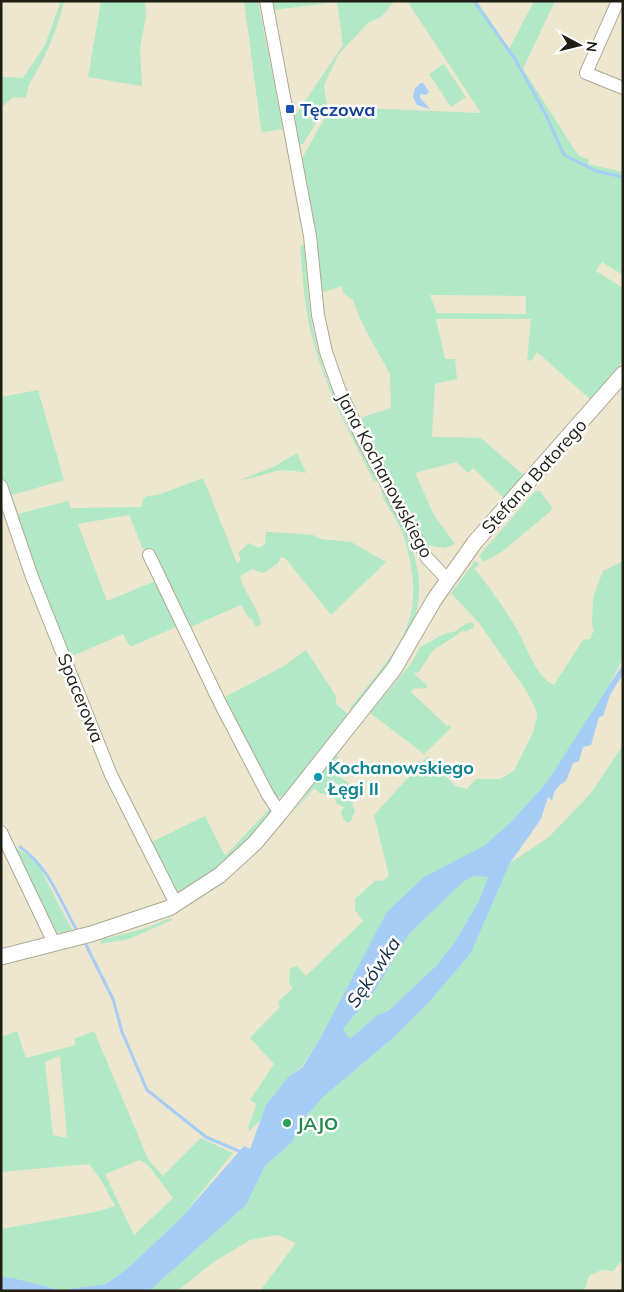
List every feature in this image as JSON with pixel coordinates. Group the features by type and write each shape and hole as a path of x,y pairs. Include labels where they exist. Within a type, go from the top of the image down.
{"street":[{"name":"Jana Kochanowskiego","path":"266,1 310,236 318,316 326,352 339,389 368,448 427,558 447,579"},
{"path":"618,1 586,73 623,88"},
{"name":"Stefana Batorego","path":"447,579 475,542 623,374"},
{"name":"Spacerowa","path":"1,486 32,577 111,775 176,904"},
{"path":"148,555 220,703 268,795 280,813"},
{"path":"1,957 91,934 170,908 220,875 255,842 280,813 394,669 447,579"},
{"path":"1,832 54,944"}],"green space":[{"path":"61,1 64,1 60,17 45,56 30,84 26,98 13,97 1,108 1,77 23,78 45,45"},
{"path":"101,1 145,1 146,16 140,49 142,86 88,77"},
{"path":"244,1 258,1 283,129 262,132 261,129"},
{"path":"271,1 395,1 381,17 368,23 338,55 324,85 327,106 303,144 299,144 293,119 343,45 337,2 273,10"},
{"path":"407,1 477,1 509,49 534,1 555,1 523,69 578,155 589,160 588,164 623,172 623,275 602,262 596,271 623,288 623,361 591,400 537,352 532,360 527,361 531,319 436,319 445,359 455,359 457,379 435,384 432,437 481,438 527,478 504,498 473,468 468,473 456,462 415,473 434,515 455,544 445,548 427,545 360,423 363,417 391,408 390,374 363,325 353,300 343,293 342,286 320,293 301,160 323,121 335,107 481,113","holes":["430,295 526,296 526,314 437,313"]},
{"path":"444,64 466,97 451,107 429,74"},
{"path":"304,245 312,322 319,353 340,409 378,481 374,481 347,427 330,391 316,353 305,301 300,246"},
{"path":"38,390 64,480 12,495 18,514 68,501 71,508 142,507 143,500 147,496 158,495 203,478 237,563 241,560 238,553 249,543 259,548 265,544 266,532 313,535 321,539 351,542 386,562 331,615 285,558 281,557 278,563 264,573 252,569 240,576 259,618 261,624 259,626 255,626 241,605 186,629 152,553 143,549 129,515 78,524 107,601 155,581 178,626 130,647 123,634 68,658 1,475 1,397"},
{"path":"297,453 306,473 286,470 240,480 273,467"},
{"path":"381,490 393,505 408,537 416,564 419,589 417,610 400,650 387,669 355,709 349,709 396,648 406,630 411,610 413,589 411,564 403,534"},
{"path":"535,491 540,491 553,509 503,551 484,562 479,556"},
{"path":"475,561 480,564 474,568 511,620 536,667 554,685 583,640 590,639 594,630 592,625 593,597 603,571 623,561 623,658 605,694 547,782 511,822 485,846 473,854 322,1035 301,1068 289,1076 266,1105 261,1119 250,1131 248,1127 257,1104 250,1100 274,1064 250,1038 280,1007 278,1002 293,988 289,983 290,968 297,966 306,976 363,921 355,910 355,899 376,880 382,881 389,876 374,815 428,756 455,786 467,789 476,779 500,779 514,771 533,732 537,718 536,709 526,690 479,623 451,593"},
{"path":"467,623 473,623 474,627 466,632 463,630 433,650 419,672 413,673 427,685 427,688 413,689 411,692 451,728 424,754 370,713 412,662 420,647 446,633 454,632"},
{"path":"306,650 336,696 336,704 349,715 284,797 279,797 273,793 221,699 284,666"},
{"path":"623,745 623,1259 613,1271 601,1270 589,1276 584,1291 260,1291 296,1243 278,1235 250,1240 215,1261 177,1291 149,1291 246,1205 265,1166 292,1142 303,1120 323,1097 394,1037 431,1000 471,953 510,863 549,837 591,793"},
{"path":"335,755 339,757 330,768 353,787 351,792 357,797 352,804 355,811 351,821 347,823 343,819 341,812 344,807 336,803 334,796 319,793 314,788 289,818"},
{"path":"272,806 273,811 231,856 208,875 181,892 175,891 150,843 205,816 225,856"},
{"path":"15,847 32,858 39,866 72,930 54,934"},
{"path":"474,876 488,877 478,903 454,943 438,964 388,1011 377,1015 350,1039 343,1029 374,992 409,934 463,882"},
{"path":"170,918 172,920 129,939 101,944 100,940 146,928"},
{"path":"17,1031 26,1058 76,1045 74,1039 94,1031 148,1159 163,1176 201,1138 233,1153 180,1219 127,1269 106,1284 60,1290 13,1278 1,1277 1,1229 95,1212 115,1206 101,1180 89,1164 1,1172 1,1037","holes":["60,1057 67,1138 53,1135 45,1062","140,1160 149,1166 173,1198 134,1235 105,1174"]}],"water":[{"path":"421,83 429,92 426,95 420,94 420,98 430,109 417,105 413,97 415,88"},
{"name":"Sękówka","path":"623,664 623,674 610,695 603,716 599,717 591,745 583,747 579,761 573,763 566,781 557,788 552,801 548,797 541,819 510,863 471,953 431,1000 394,1037 323,1097 303,1120 292,1142 265,1166 246,1205 149,1291 1,1291 1,1277 13,1278 60,1290 106,1284 127,1269 180,1219 244,1146 250,1149 266,1105 289,1076 302,1068 322,1035 387,912 424,877 484,846 511,822 547,782","holes":["474,876 488,877 478,903 454,943 438,964 388,1011 377,1015 350,1039 343,1029 374,992 409,934 463,882"]}],"waterway":[{"path":"474,1 515,59 546,115 564,155 596,171 623,177"},
{"path":"20,847 30,855 46,874 76,929"},
{"path":"85,943 113,999 122,1032 147,1090 206,1137 241,1152"}],"place":[{"name":"Tęczowa","path":"290,109"},
{"name":"Kochanowskiego Łęgi II","path":"318,777"},
{"name":"JAJO","path":"287,1123"}]}
